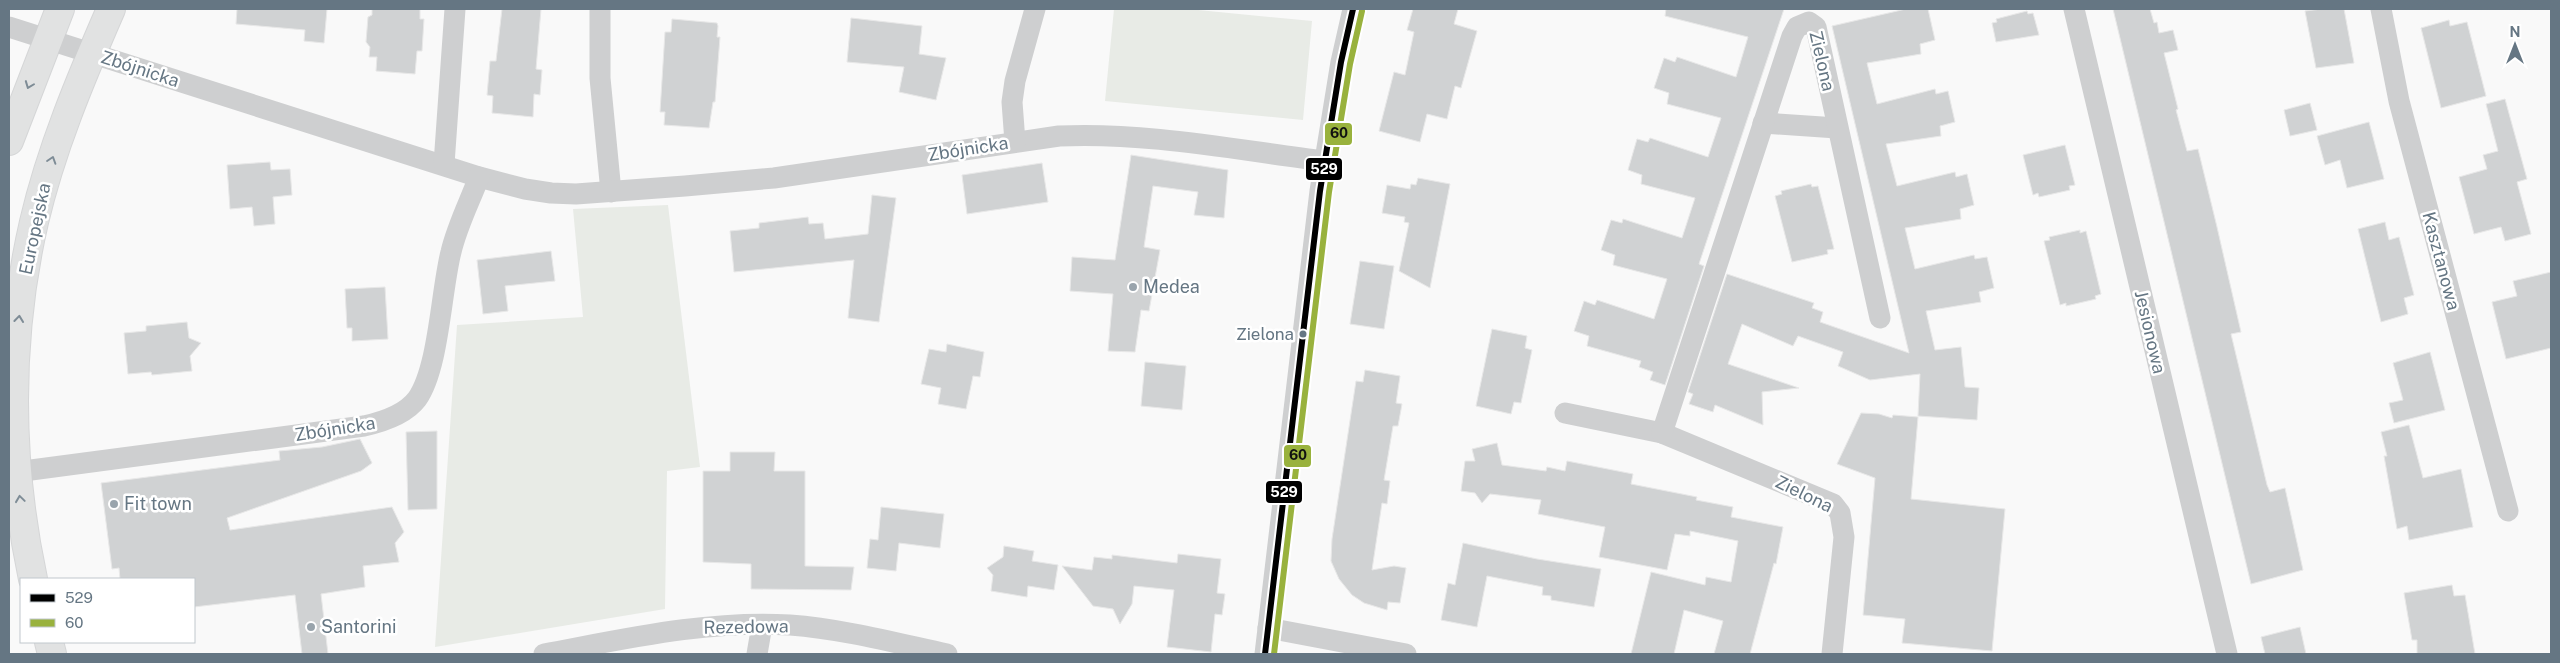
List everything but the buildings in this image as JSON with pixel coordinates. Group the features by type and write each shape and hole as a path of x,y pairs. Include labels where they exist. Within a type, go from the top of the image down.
{"main road":[{"path":"9,141 60,9"},
{"name":"Europejska","path":"33,578 16,472 15,357 29,250 34,223 52,161 92,54 112,9"}],"street":[{"path":"444,164 455,9"},
{"path":"600,9 600,78 611,192"},
{"path":"1016,142 1012,102 1034,9"},
{"path":"1265,654 1324,161 1353,9"},
{"name":"Jesionowa","path":"2074,9 2227,654"},
{"name":"Kasztanowa","path":"2381,9 2401,109 2508,511"},
{"name":"Zielona","path":"1662,434 1792,36 1797,27 1809,22 1816,27 1880,318"},
{"name":"Zbójnicka","path":"9,27 444,164 479,177 551,193 611,192 774,178 1059,136 1100,134 1165,140 1324,161"},
{"path":"1764,123 1837,128"},
{"name":"Zbójnicka","path":"16,472 364,426 383,421 402,412 415,401 429,373 452,250 479,177"},
{"name":"Zielona","path":"1565,414 1662,434 1833,504 1840,513 1844,525 1844,537 1832,654"},
{"path":"757,654 762,625"},
{"name":"Rezedowa","path":"544,654 689,629 762,625 821,628 892,648 947,654"},
{"path":"1268,628 1406,654"}],"shaded area":[{"path":"1114,9 1188,9 1312,21 1303,120 1105,101"},
{"path":"668,205 700,467 667,471 665,609 435,647 457,325 583,317 573,209"}],"transit line":[{"name":"529","path":"1265,654 1320,191 1341,62 1353,9"},
{"name":"60","path":"1274,654 1329,192 1350,64 1362,11"}],"place":[{"name":"Medea","path":"1133,287"},
{"name":"Zielona","path":"1303,334"},
{"name":"Fit town","path":"114,504"},
{"name":"Santorini","path":"311,627"}]}
